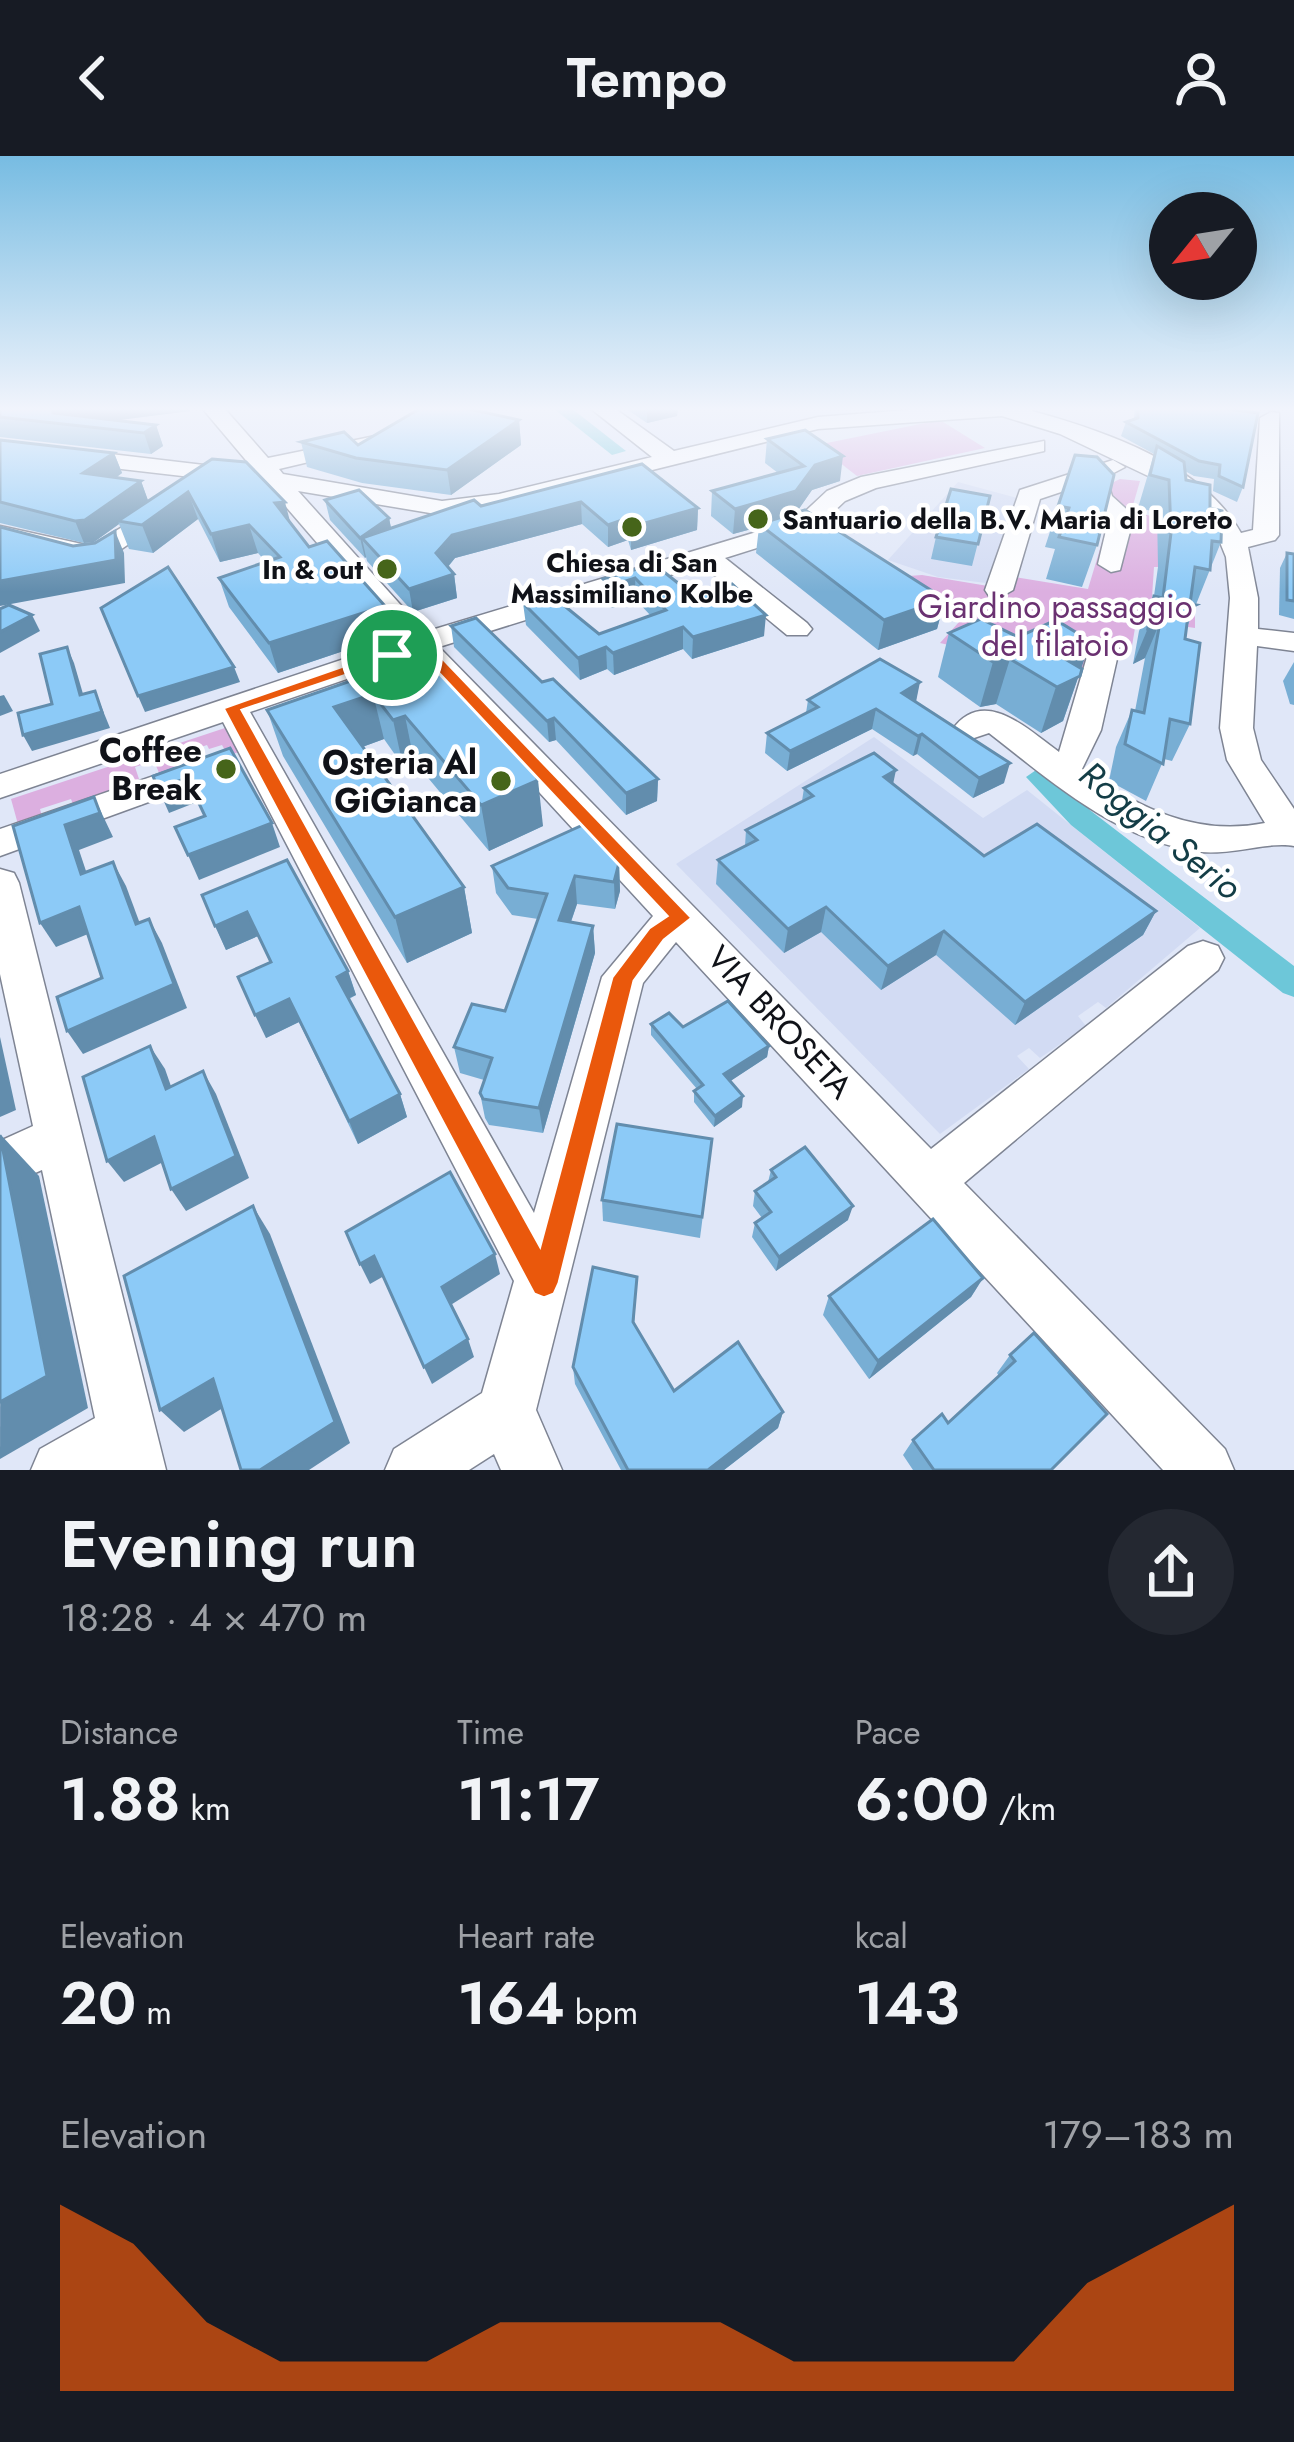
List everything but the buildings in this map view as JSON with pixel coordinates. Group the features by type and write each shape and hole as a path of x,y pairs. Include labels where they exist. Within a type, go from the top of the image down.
{"street":[{"path":"179,469 211,473 238,469"},
{"path":"0,534 84,556 104,553 211,473 238,469"},
{"name":"VIA BROSETA","path":"266,469 451,678 1204,1470"},
{"path":"273,469 360,497 442,508 621,469"},
{"path":"0,786 703,553 813,530 836,496 869,482 928,469"},
{"path":"999,590 1029,495 1101,469"},
{"path":"968,730 992,718 1115,807 1148,825 1228,841 1292,832 1243,763 1233,728 1243,589 1234,543 1194,496 1154,469"},
{"path":"1234,543 1266,535 1272,469"},
{"path":"1094,471 1101,499 1122,516 1111,564"},
{"path":"309,519 329,503 360,497"},
{"path":"703,553 797,629"},
{"path":"1240,635 1294,642"},
{"path":"1063,770 1071,762 1093,698 1104,650"},
{"path":"409,695 451,678"},
{"path":"232,708 266,746 544,1283"},
{"path":"0,843 266,746"},
{"path":"3,916 131,1451 61,1470"},
{"path":"532,1470 506,1412 623,977 657,934 681,918"},
{"path":"932,1179 1203,958"},
{"path":"0,1165 57,1138"},
{"path":"415,1470 506,1412"}],"shaded area":[{"path":"958,482 1017,498 986,583 938,577 888,560"},
{"path":"874,737 983,818 1027,790 1200,928 1106,1008 1098,1002 1078,1016 1086,1026 1040,1058 1029,1048 1017,1056 1029,1069 940,1134 676,864"}],"green space":[{"path":"848,469 888,469 857,476"},
{"name":"Giardino passaggio del filatoio","path":"1120,479 1140,481 1131,512 1157,517 1165,567 1154,567 1152,597 1195,605 1195,628 1154,622 1135,628 1131,652 1095,646 1086,676 940,643 959,622 895,577 922,575 988,586 1009,576 1088,589 1114,502 1089,494"},
{"path":"231,726 244,750 228,756 222,745 209,749 207,745 180,754 185,766 160,775 154,761 135,767 139,779 122,785 125,795 74,807 71,799 40,809 43,820 19,828 11,799"}],"waterway":[{"name":"Roggia Serio","path":"1039,777 1081,818 1294,984"}],"place":[{"name":"Santuario della B.V. Maria di Loreto","path":"758,519"},
{"name":"Chiesa di San Massimiliano Kolbe","path":"632,527"},
{"name":"In & out","path":"387,569"},
{"name":"Coffee Break","path":"226,769"},
{"name":"Osteria Al GiGianca","path":"501,781"}],"route":[{"path":"420,644 681,918 657,934 623,977 544,1283 232,708 392,655 420,644"}]}
